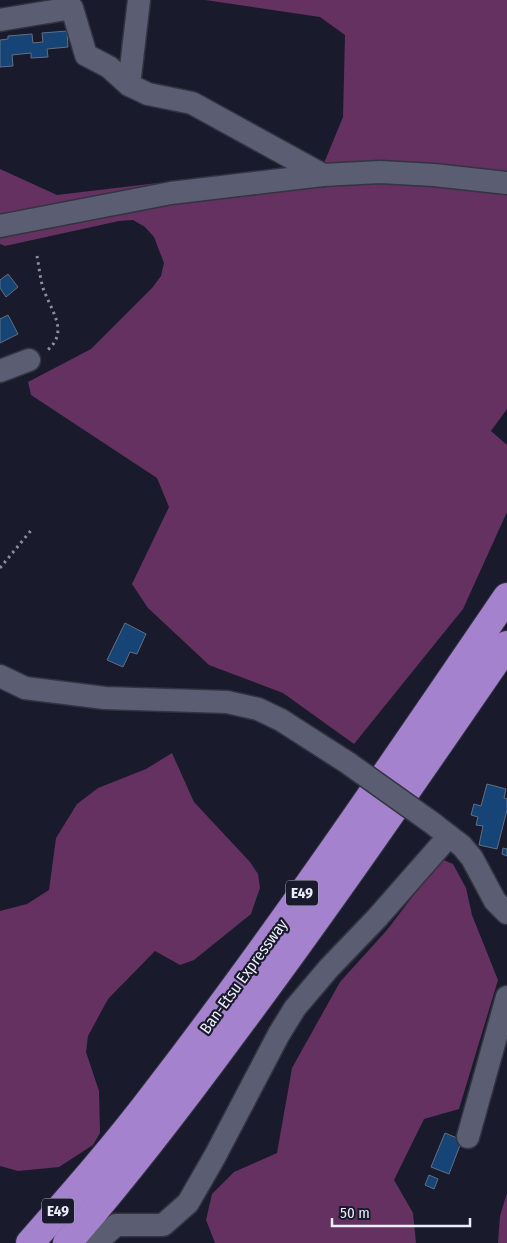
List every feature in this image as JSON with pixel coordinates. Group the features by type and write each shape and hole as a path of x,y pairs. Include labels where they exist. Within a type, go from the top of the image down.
{"highway":[{"name":"Ban-Etsu Expressway","path":"30,1243 86,1180 157,1092 263,949 371,796 507,597"},
{"name":"Ban-Etsu Expressway","path":"67,1243 105,1200 177,1109 284,966 394,811 507,645"}],"street":[{"path":"129,85 139,0"},
{"path":"0,18 72,8 86,55 109,67 129,85 148,94 192,103 323,175"},
{"path":"0,226 170,192 323,175 380,172 507,182"},
{"path":"0,371 29,360"},
{"path":"0,676 25,688 105,698 227,702 250,708 281,720 348,764 462,846 472,858 495,901 507,914"},
{"path":"96,1243 116,1225 163,1225 188,1203 294,1008 383,910 442,830"},
{"path":"468,1136 507,996"}],"path":[{"path":"29,360 55,344 58,335 56,319 43,287 37,256"},
{"path":"0,568 33,528"}],"shaded area":[{"path":"205,0 507,0 507,409 491,431 507,445 507,512 463,609 354,744 283,693 209,665 148,608 132,584 169,507 157,478 31,395 28,382 91,349 152,288 161,276 164,263 154,237 145,227 133,220 119,221 5,246 0,244 0,169 57,195 166,182 315,185 343,117 345,35 320,17"},
{"path":"172,753 194,802 250,862 258,874 260,888 251,914 194,960 180,965 155,951 108,999 88,1036 86,1052 99,1091 100,1133 93,1145 59,1167 18,1171 0,1166 0,911 27,904 49,890 56,838 77,804 98,788 146,769"},
{"path":"441,859 453,864 466,888 472,915 498,980 459,1109 424,1119 394,1180 413,1213 416,1243 215,1243 206,1220 212,1194 234,1172 277,1153 292,1068 340,982 387,930"},
{"path":"507,1193 507,1243 498,1243 500,1216"}],"building":[{"path":"67,31 68,47 47,49 48,57 31,58 31,53 12,55 13,66 0,67 0,40 8,39 8,36 32,34 33,43 43,42 42,33"},
{"path":"8,274 18,287 6,297 0,288 0,280"},
{"path":"8,315 18,334 0,343 0,319"},
{"path":"125,623 146,634 137,654 130,652 123,667 107,660"},
{"path":"487,784 506,789 504,798 507,799 507,810 497,849 479,845 483,826 476,825 478,817 471,815 474,804 481,806"},
{"path":"503,848 507,849 507,856 502,854"},
{"path":"445,1133 462,1140 449,1174 431,1167"},
{"path":"429,1175 438,1179 434,1189 425,1185"}]}
